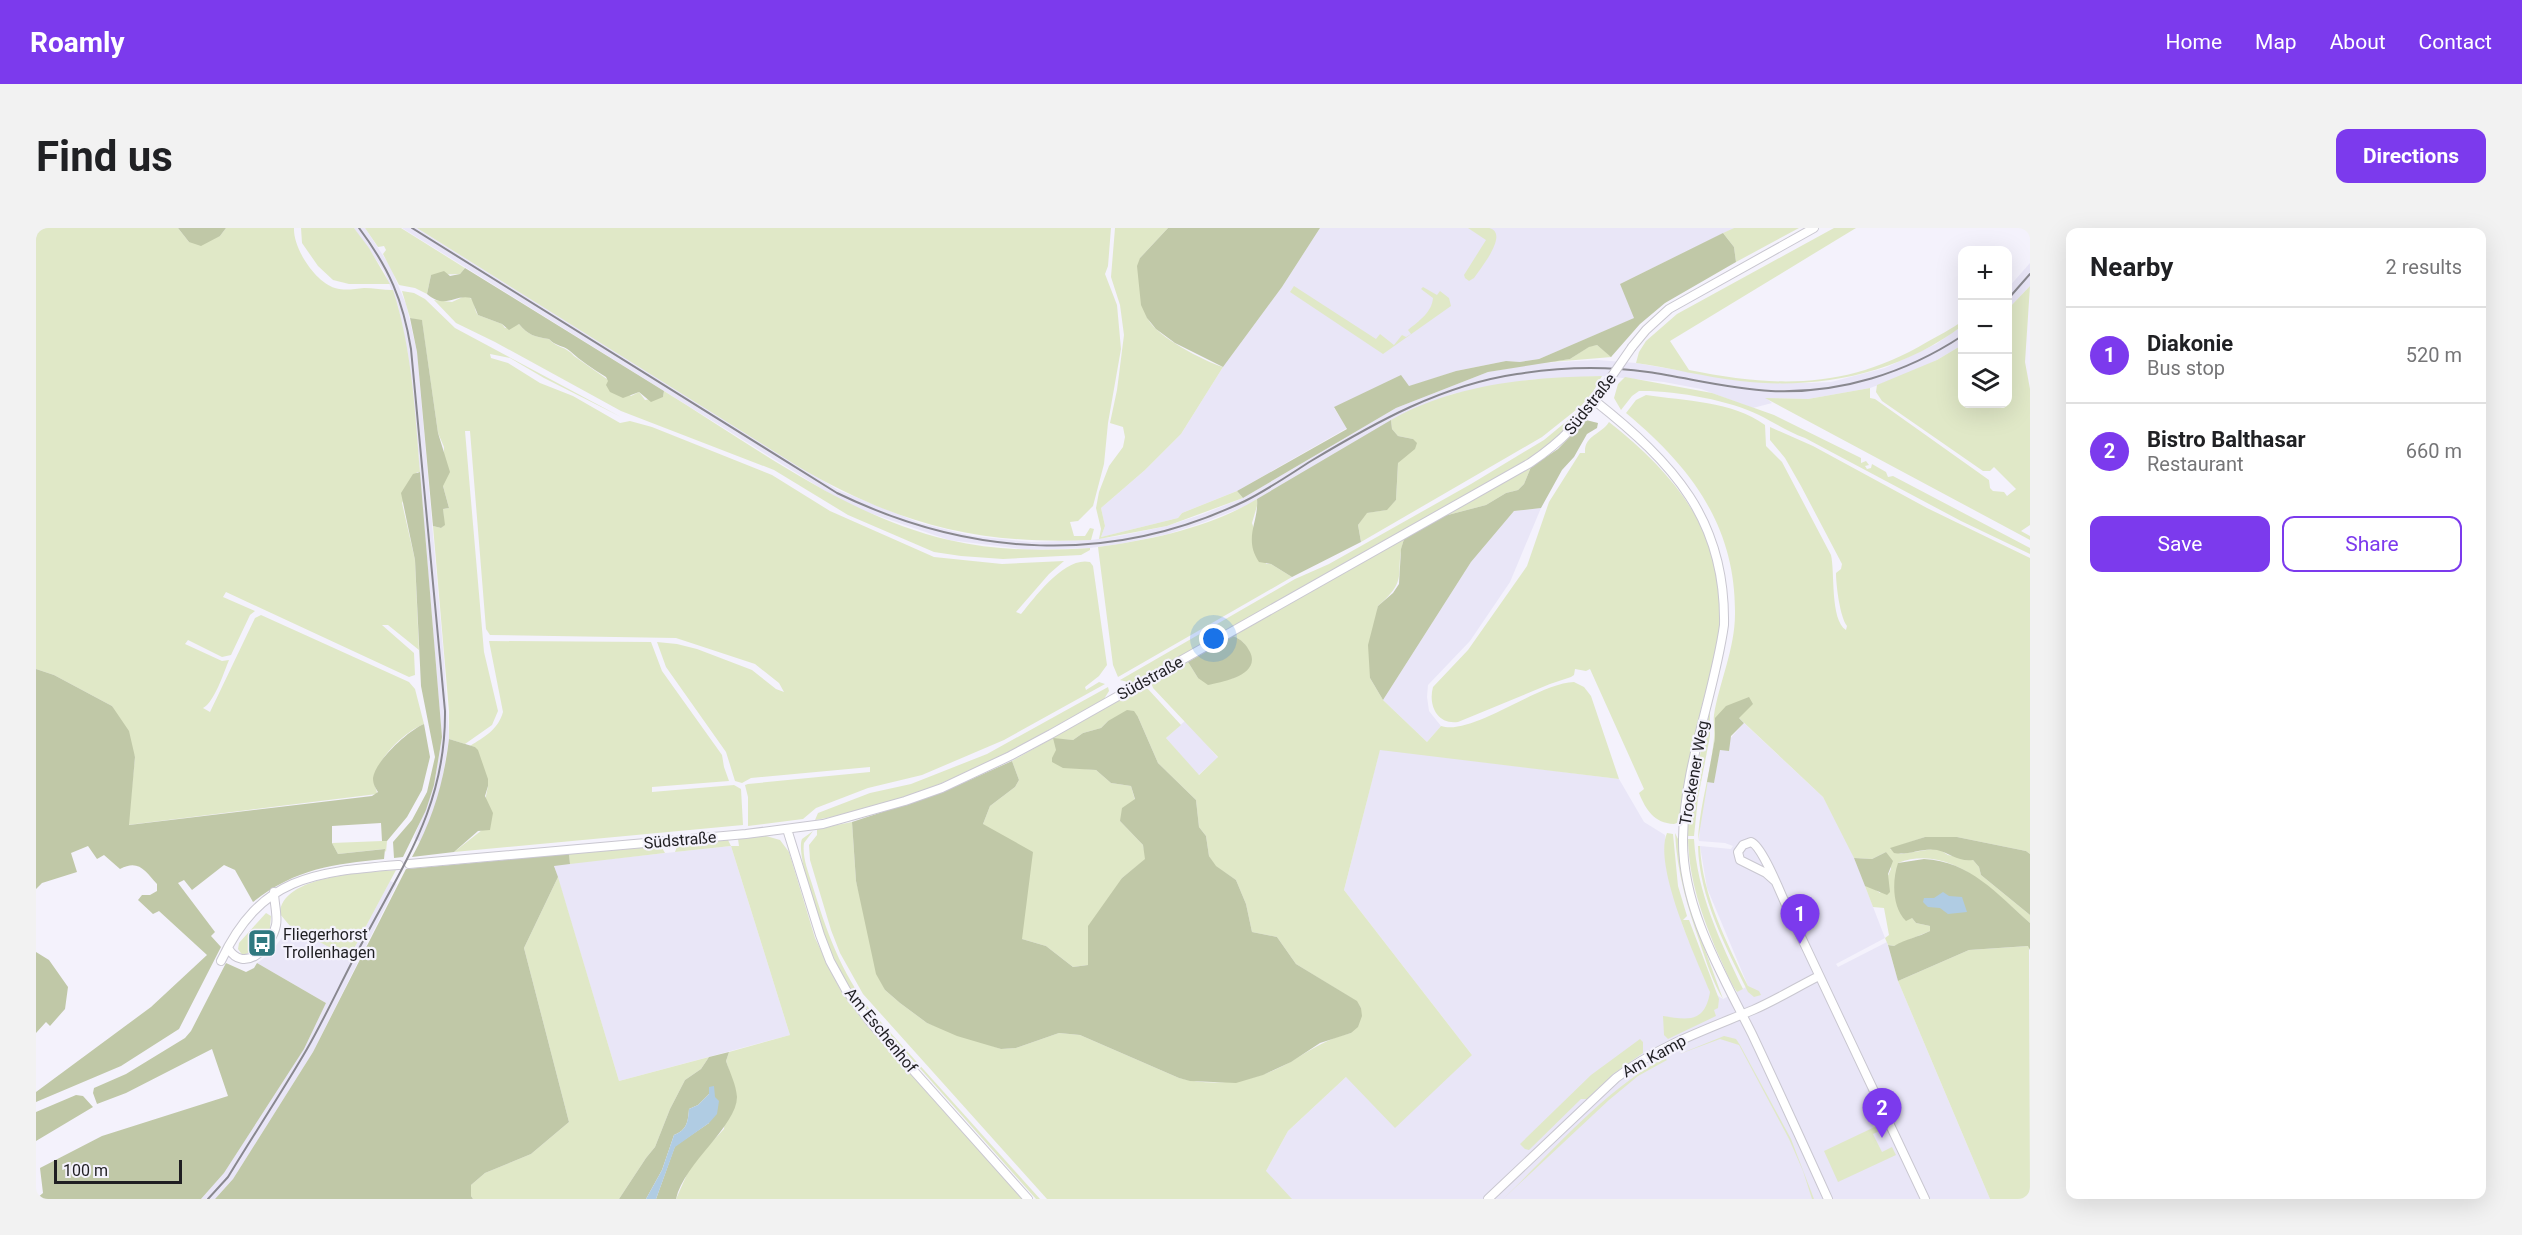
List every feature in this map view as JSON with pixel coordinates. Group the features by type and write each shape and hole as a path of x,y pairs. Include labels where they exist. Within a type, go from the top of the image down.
{"street":[{"name":"Südstraße","path":"409,864 787,829 851,817 905,801 973,774 1010,756 1530,463 1571,432 1632,347 1646,330 1669,309 1814,228"},
{"name":"Trockener Weg","path":"1594,401 1657,456 1673,474 1707,525 1717,554 1725,602 1724,625 1688,795 1683,848 1687,882 1693,904 1828,1199"},
{"name":"Am Eschenhof","path":"787,829 820,935 830,961 846,990 870,1023 1028,1199"},
{"path":"1775,881 1766,873 1740,860 1738,852 1743,845 1751,842 1758,846 1775,881 1820,976 1925,1199"},
{"path":"221,961 240,928 274,892 290,883 315,875 399,865"},
{"path":"228,948 236,958 245,961 266,946 277,923 274,892"},
{"name":"Am Kamp","path":"1488,1199 1616,1078 1634,1064 1665,1046 1742,1014 1820,976"}],"shaded area":[{"path":"354,228 365,228 390,266 406,304 417,352 449,739 434,813 420,842 414,838 434,785 442,737 415,416 408,354 398,306 384,271"},
{"path":"402,228 417,228 838,490 920,523 973,536 1031,542 1091,540 1119,536 1167,526 1203,514 1243,498 1396,408 1488,372 1539,363 1597,360 1636,363 1741,381 1831,382 1885,368 1936,344 1958,329 1958,347 1904,376 1870,388 1808,399 1766,398 1772,403 1753,408 1701,389 1664,382 1602,376 1528,380 1452,394 1399,416 1246,506 1168,534 1120,544 1090,548 1030,550 949,540 861,510 835,497"},
{"path":"1320,228 1734,228 1620,284 1635,318 1539,359 1520,362 1506,361 1456,371 1408,387 1401,376 1334,408 1347,428 1237,491 1182,513 1178,518 1101,537 1105,526 1101,508 1145,470 1181,434 1223,367 1282,287"},
{"path":"2030,263 2030,286 2012,305 2012,283"},
{"path":"1541,508 1510,582 1470,641 1428,685 1429,711 1441,726 1427,742 1383,700 1471,562 1514,511"},
{"path":"1186,720 1218,758 1198,775 1166,738"},
{"path":"1744,723 1823,797 1850,847 1885,938 1836,964 1838,967 1887,942 1898,981 1990,1199 1242,1199 1266,1171 1288,1131 1346,1077 1472,1055 1344,890 1380,749 1619,779 1644,822 1665,835 1666,867 1683,927 1710,991 1723,999 1748,986 1707,888 1700,846 1731,849 1733,846 1725,843 1699,841 1700,824 1707,782 1714,782 1720,750"},
{"path":"731,846 790,1035 619,1081 554,865"},
{"path":"390,881 397,884 313,1052 233,1179 215,1199 201,1199 224,1173 304,1049 326,1003 257,963 270,954 290,926 349,958"}],"green space":[{"path":"36,228 178,228 189,242 220,236 226,228 294,228 301,254 313,272 327,285 350,290 364,288 393,290 409,357 420,472 417,472 402,503 415,560 419,650 388,625 382,625 414,653 415,675 409,677 226,592 223,597 255,611 250,615 231,655 222,657 188,640 185,644 222,661 229,660 215,694 203,708 210,712 255,618 261,615 409,682 415,689 424,724 408,733 385,755 374,781 377,794 128,825 135,757 112,706 54,675 36,669"},
{"path":"178,228 226,228 220,236 201,246 189,242"},
{"path":"301,228 354,228 369,248 390,284 349,284 333,280 318,266 302,243"},
{"path":"365,228 401,228 465,268 460,274 431,275 427,294 415,288 399,285 383,254 386,250 384,246 378,247"},
{"path":"417,228 1111,228 1108,266 1105,274 1117,305 1121,349 1108,423 1104,464 1093,506 1078,521 1070,522 1074,536 1085,536 1090,528 1094,529 1091,540 1011,539 939,527 870,503 835,487 799,467"},
{"path":"1115,228 1168,228 1140,258 1146,314 1153,326 1171,341 1223,367 1181,434 1145,470 1101,508 1105,526 1101,537 1178,518 1182,513 1237,491 1243,498 1167,526 1099,539 1101,529 1096,508 1099,492 1109,466 1123,447 1125,437 1123,427 1110,423 1124,335 1120,305 1111,277"},
{"path":"1168,228 1320,228 1282,287 1223,367 1175,343 1156,329 1147,318 1141,305 1137,266 1140,258"},
{"path":"1468,228 1489,228 1495,231 1496,237 1492,252 1474,278 1469,281 1464,275 1486,240"},
{"path":"1734,228 1799,228 1736,262 1734,247 1723,233"},
{"path":"1834,228 1856,228 1670,341 1689,370 1752,380 1811,380 1840,376 1869,369 1898,357 1958,324 1958,329 1937,343 1911,356 1857,375 1799,383 1770,383 1740,381 1636,363 1639,352 1646,341 1677,314"},
{"path":"1723,233 1734,247 1736,262 1665,303 1640,324 1611,357 1597,345 1589,347 1570,359 1488,372 1396,408 1243,498 1237,491 1347,429 1334,407 1401,375 1409,386 1456,371 1506,361 1520,362 1539,359 1634,318 1620,284"},
{"path":"465,268 664,391 663,397 651,402 639,392 623,398 610,392 606,385 608,381 606,377 549,339 532,335 519,324 509,330 502,324 478,315 471,298 440,301 427,294 431,275 444,271 450,276 460,274"},
{"path":"1294,286 1376,339 1380,334 1394,345 1402,335 1406,337 1411,334 1408,330 1430,308 1433,298 1421,289 1423,287 1437,295 1440,291 1449,298 1451,306 1383,354 1290,292"},
{"path":"2030,286 2025,362 2030,389 2030,525 2021,531 2030,536 2030,540 1765,398 1808,399 1870,388 1870,398 1875,399 1989,480 1993,491 2004,492 2007,496 2016,489 1994,467 1990,471 1983,471 1882,401 1876,392 1877,385 1937,360 1958,347 1958,408 2012,408 2012,305"},
{"path":"402,291 414,293 425,299 455,328 621,417 510,358 490,354 491,358 508,363 540,383 573,396 620,423 630,421 652,427 772,475 830,511 934,557 1002,564 1064,561 1049,574 1016,612 1021,614 1042,588 1061,571 1080,562 1090,562 1093,566 1107,665 1099,676 1085,687 1086,690 1099,682 1105,684 1004,740 922,775 868,788 816,808 803,819 748,826 748,797 745,785 870,772 870,767 751,778 742,783 735,781 726,752 666,667 657,642 697,649 752,670 776,689 784,692 779,683 755,664 676,638 490,635 486,629 470,431 465,431 484,652 498,711 492,725 465,744 449,739 449,711 433,526 441,528 444,525 443,509 449,508 443,486 444,447 438,433 422,321 410,318"},
{"path":"465,296 472,299 478,315 502,324 505,328 519,324 532,335 549,339 568,350 631,396 639,392 645,400 663,397 664,391 801,477 873,514 911,529 967,544 1020,549 1090,548 1090,550 1081,555 1003,559 934,552 848,515 774,470 621,411 456,323 434,300 452,302"},
{"path":"410,318 422,320 438,433 450,472 443,486 449,508 443,509 445,525 441,528 433,526 417,352"},
{"path":"1597,345 1612,357 1539,363 1570,359 1590,346"},
{"path":"1602,376 1593,392 1581,406 1542,437 1361,542 1358,525 1366,513 1386,510 1396,500 1398,463 1413,439 1398,436 1392,429 1391,420 1441,398 1494,385 1548,378"},
{"path":"1625,377 1712,393 1774,415 1861,458 1861,463 1866,461 1869,465 1865,466 1867,469 1871,468 1872,464 1886,472 1888,477 1893,476 2030,548 2030,554 1961,521 1805,438 1733,405 1668,392 1639,391 1621,410 1614,398 1618,384"},
{"path":"1646,395 1723,407 1752,417 1765,425 1766,446 1782,462 1831,555 1837,616 1846,630 1836,578 1836,573 1841,569 1842,564 1785,458 1770,440 1770,427 1813,446 1927,508 2030,558 2030,854 2026,851 1957,837 1925,837 1890,849 1901,854 1933,849 1948,855 1973,860 1979,867 1981,875 2030,915 2030,923 1970,874 1954,865 1936,860 1917,859 1898,863 1912,918 1916,923 1930,926 1930,931 1894,946 1888,945 1885,938 1889,935 1884,908 1873,907 1865,886 1870,886 1880,893 1891,869 1886,852 1872,859 1854,858 1823,797 1739,718 1715,719 1715,738 1698,841 1700,815 1712,751 1714,715 1730,653 1734,627 1733,582 1728,553 1705,501 1671,455 1626,413 1636,400"},
{"path":"1579,411 1581,412 1553,442 1528,460 1132,683 1120,680 1295,579 1329,564 1471,484 1544,440"},
{"path":"1391,420 1392,429 1398,436 1413,439 1417,443 1415,449 1398,463 1396,500 1387,510 1367,513 1358,525 1361,542 1292,577 1271,564 1259,562 1252,545 1257,499"},
{"path":"1586,420 1598,423 1597,428 1587,434 1574,457 1562,470 1541,508 1514,511 1471,562 1383,700 1370,678 1368,645 1378,606 1393,593 1399,584 1401,549 1404,539 1444,516 1486,505 1506,493 1518,490 1524,484 1531,467 1558,449"},
{"path":"1609,422 1655,463 1692,510 1705,535 1715,563 1720,593 1718,646 1702,705 1680,822 1674,824 1656,818 1645,805 1639,793 1644,789 1590,669 1586,671 1575,669 1571,677 1458,722 1451,722 1440,717 1433,707 1433,687 1468,650 1527,566 1549,502 1580,453 1585,453 1587,442"},
{"path":"1531,467 1524,484 1518,490 1506,493 1486,505 1444,516"},
{"path":"420,472 442,737 434,785 426,810 403,857 394,858 393,842 412,820 427,792 435,757 421,686 415,560 401,493 413,474"},
{"path":"1257,499 1252,523 1266,564 1271,564 1292,577 1118,677 1113,665 1098,547 1139,540 1200,525"},
{"path":"1404,539 1398,581 1378,606 1370,678 1383,700 1427,742 1441,726 1454,727 1470,723 1542,691 1574,682 1584,687 1591,696 1619,779 1380,750 1344,890 1472,1055 1395,1128 1346,1077 1288,1131 1266,1171 1292,1199 1047,1199 863,994 840,953 810,860 809,845 817,835 817,829 852,822 856,881 885,990 927,1023 1001,1049 1016,1048 1059,1033 1080,1035 1179,1078 1208,1082 1237,1081 1265,1074 1327,1041 1351,1033 1361,1008 1356,1001 1296,964 1277,937 1252,932 1246,904 1236,880 1215,866 1209,856 1206,836 1199,827 1196,800 1158,763 1138,717 1108,721 1101,728 1083,733 1073,740 1054,739 1063,767 1096,770 1111,783 1131,786 1135,800 1120,821 1143,845 1146,859 1122,878 1088,965 1073,967 1046,946 1022,939 983,824 990,806 1015,787 1019,780 1012,761 1141,688 1148,689 1181,725 1166,738 1199,775 1218,757 1153,688 1153,680 1188,662 1198,678 1227,680 1239,675 1251,664 1246,647 1233,636"},
{"path":"1233,636 1241,640 1250,652 1252,660 1250,666 1239,676 1208,685 1198,678 1188,662"},
{"path":"489,641 651,642 662,671 722,755 729,781 652,787 652,792 734,785 741,789 743,825 454,852 482,830 492,813 485,801 488,786 475,747 470,746 498,724 503,712"},
{"path":"36,669 54,675 112,706 129,731 135,757 129,825 372,796 378,792 373,778 380,763 402,739 424,724 430,757 422,790 407,817 387,841 382,841 381,823 332,826 332,843 338,854 385,849 384,859 331,866 299,875 253,902 235,870 224,865 192,890 184,880 178,883 215,932 211,936 221,947 179,1029 121,1066 36,1102 36,1092 151,1007 207,955 159,911 153,914 138,900 142,895 150,895 157,891 157,884 145,871 132,865 120,869 104,855 97,859 88,846 71,853 77,872 42,883 36,889"},
{"path":"1108,687 1109,691 1104,699 1035,738 965,773 892,802 815,820 818,813 870,793 911,784 987,754"},
{"path":"1749,697 1753,704 1739,718 1744,723 1731,736 1729,751 1720,750 1714,783 1707,782 1715,738 1715,718 1726,706"},
{"path":"1127,710 1134,711 1138,717 1158,763 1196,800 1199,827 1206,836 1209,856 1216,866 1236,880 1246,904 1252,932 1277,937 1296,964 1357,1001 1362,1016 1358,1027 1351,1033 1320,1043 1291,1062 1263,1075 1236,1083 1190,1081 1080,1035 1059,1033 1016,1048 1001,1049 957,1036 927,1023 885,990 876,974 856,881 852,822 943,792 1012,761 1019,780 1015,787 990,806 983,824 1033,852 1022,939 1046,946 1073,967 1088,965 1088,926 1122,878 1145,859 1143,845 1120,821 1122,808 1135,799 1131,786 1111,783 1096,770 1063,768 1052,762 1056,750 1053,738 1073,740 1083,733 1101,728"},
{"path":"1710,710 1710,736 1698,798 1694,836 1687,836 1691,796"},
{"path":"449,739 478,750 488,779 485,796 493,813 490,830 478,831 454,852 412,857 426,828 436,799"},
{"path":"813,831 804,843 806,864 829,934 860,997 1040,1199 1036,1199 853,993 829,946 806,878 801,848 802,839"},
{"path":"1667,833 1673,834 1678,886 1687,916 1683,920 1689,920 1719,999 1718,1008 1714,1010 1716,1016 1668,1039 1664,1035 1663,1016 1688,1018 1700,1014 1708,1002 1710,992 1671,889 1664,848"},
{"path":"1675,833 1678,839 1680,864 1689,906 1723,999 1710,972 1687,902 1680,875"},
{"path":"766,836 780,840 789,852 815,938 842,993 867,1026 1023,1199 676,1199 692,1163 724,1129 729,1070 726,1061 729,1052 790,1035 731,846 739,846 738,839"},
{"path":"1925,837 1957,837 2026,851 2030,854 2030,915 1981,875 1979,867 1973,860 1958,859 1937,850 1899,854 1894,853 1890,848"},
{"path":"1688,839 1694,839 1705,898 1718,935 1743,989 1737,992 1718,954 1702,912 1691,869"},
{"path":"728,840 731,846 675,852 678,844"},
{"path":"387,841 386,852 384,849 338,854 332,843"},
{"path":"661,846 665,853 570,864 569,854"},
{"path":"1698,846 1700,846 1705,882 1724,936 1748,986 1759,991 1761,995 1754,997 1748,992 1715,921 1703,884"},
{"path":"1886,852 1893,861 1888,874 1890,892 1887,895 1865,886 1854,858 1872,859"},
{"path":"569,854 570,864 554,866 558,877 524,948 569,1122 531,1154 485,1173 471,1185 473,1199 215,1199 233,1179 313,1052 406,869"},
{"path":"1924,859 1940,861 1969,872 1994,891 2030,923 2030,950 2028,946 1969,950 1898,981 1888,945 1894,946 1926,933 1930,931 1930,926 1916,923 1912,918 1906,921 1901,915 1894,886 1896,870 1898,863"},
{"path":"396,870 349,958 290,926 280,914 284,901 294,891 309,883 366,872"},
{"path":"558,877 619,1081 709,1057 701,1069 685,1080 670,1109 655,1147 619,1199 473,1199 471,1185 485,1173 531,1154 569,1122 524,948"},
{"path":"266,913 271,916 270,928 264,941 260,938 256,942 260,945 243,956 238,949 239,943"},
{"path":"2029,946 2030,1199 1990,1199 1898,981 1969,950"},
{"path":"36,952 49,960 68,987 65,1009 50,1026 46,1022 36,1033"},
{"path":"226,963 246,972 254,968 257,963 326,1003 304,1049 224,1173 201,1199 36,1199 43,1193 40,1168 102,1136 228,1096 212,1049 126,1093 97,1104 93,1093 94,1088 126,1074 185,1038 191,1031"},
{"path":"1724,1036 1736,1039 1740,1045 1791,1139 1814,1199 1812,1199 1789,1139 1739,1045 1720,1039 1677,1055"},
{"path":"1640,1039 1643,1042 1643,1053 1613,1074 1587,1099 1581,1099 1529,1150 1520,1144 1591,1075"},
{"path":"729,1052 726,1061 737,1097 735,1108 720,1133 689,1172 676,1199 656,1199 675,1146 709,1123 709,1094 698,1105 689,1109 686,1125 682,1131 674,1135 662,1170 646,1199 619,1199 655,1147 670,1109 685,1080 701,1069 709,1057"},
{"path":"1665,1058 1667,1060 1638,1076 1609,1100 1503,1199 1601,1103 1643,1070"},
{"path":"76,1095 83,1096 93,1107 36,1141 36,1112"},
{"path":"1881,1124 1884,1129 1873,1134 1882,1152 1892,1147 1896,1155 1838,1182 1824,1151"}],"water":[{"path":"1943,892 1949,896 1962,897 1967,912 1948,914 1940,908 1928,907 1923,902 1924,898 1934,898"},
{"path":"714,1086 715,1097 719,1101 717,1114 709,1123 675,1147 656,1199 646,1199 662,1170 674,1135 682,1131 686,1125 689,1109 698,1105 709,1094 709,1087"}],"railway":[{"path":"208,1199 228,1177 307,1049 407,859 430,805 443,745 445,711 411,349 404,315 387,271 359,228"},
{"path":"412,228 837,493 887,514 937,530 989,541 1040,545 1091,544 1143,536 1194,522 1253,497 1385,419 1436,396 1489,379 1550,370 1599,368 1648,372 1756,390 1822,389 1847,385 1895,370 1918,361 1958,338"},
{"path":"2012,294 2030,274"}],"place":[{"name":"Fliegerhorst Trollenhagen","path":"262,943"},
{"name":"Diakonie","path":"1800,944"},
{"name":"Bistro Balthasar","path":"1882,1138"}]}
